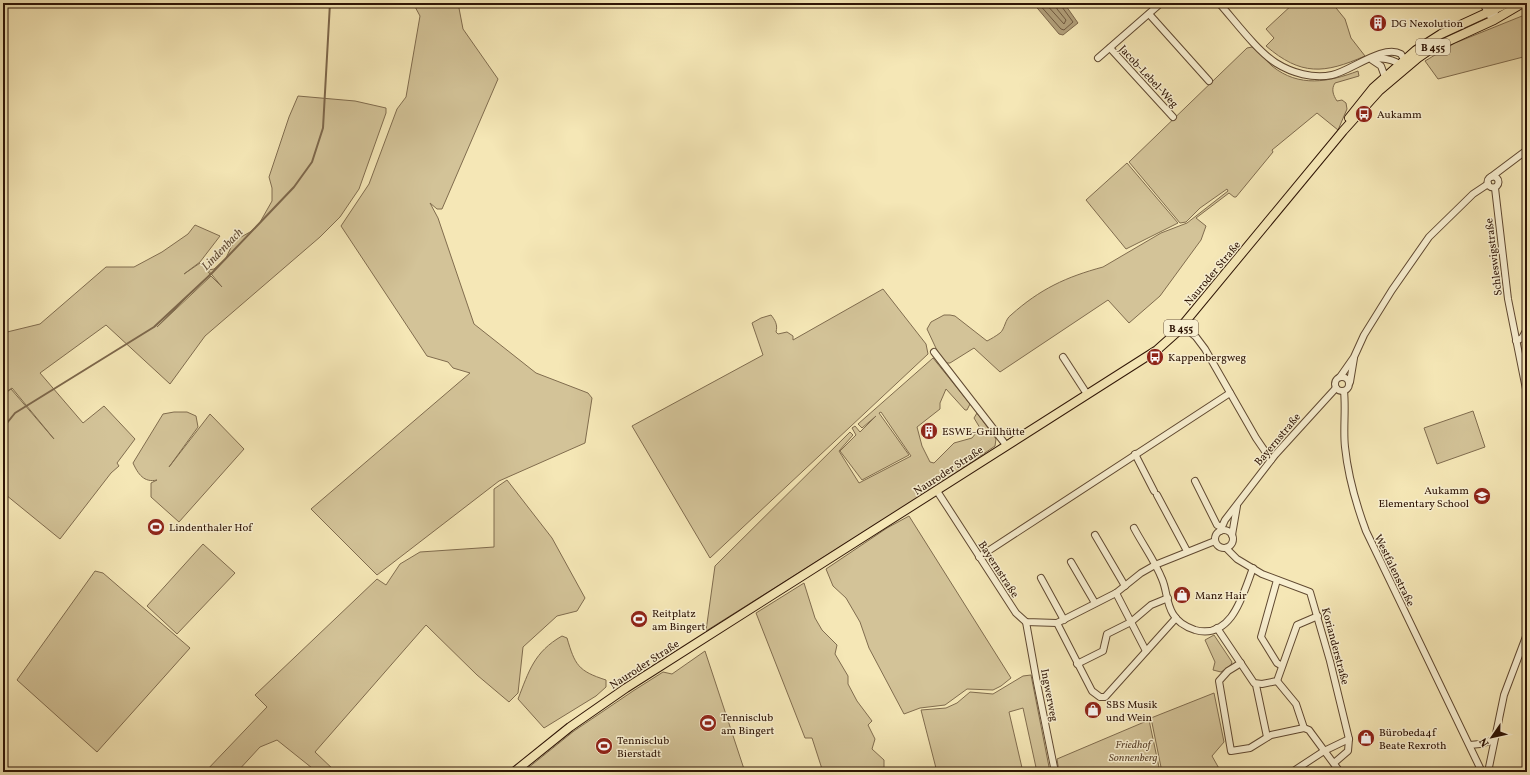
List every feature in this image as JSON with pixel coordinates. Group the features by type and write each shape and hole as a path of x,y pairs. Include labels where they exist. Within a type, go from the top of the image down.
{"main road":[{"name":"B 455","path":"1492,8 1508,3"},
{"name":"B 455","path":"1494,20 1523,3"},
{"name":"Nauroder Straße","path":"1343,131 1358,105 1384,77 1434,38 1492,8"},
{"name":"Nauroder Straße","path":"514,772 570,727 626,688 1157,350 1182,326 1343,131 1403,63 1439,44 1494,20"}],"street":[{"path":"1098,58 1161,3"},
{"path":"1219,3 1270,59 1291,71 1308,75 1328,76 1338,74 1390,51 1399,53 1403,63"},
{"path":"1483,3 1492,8 1494,20"},
{"path":"1149,14 1209,81"},
{"name":"Jacob-Lebel-Weg","path":"1110,48 1173,117"},
{"path":"1362,63 1386,58 1403,63"},
{"path":"1372,60 1381,66 1384,77"},
{"path":"1354,357 1349,387 1344,391 1336,388 1335,383 1354,357 1364,335 1392,290 1429,237 1473,194 1488,184 1491,177 1527,150"},
{"path":"1488,184 1495,188 1499,184 1506,165"},
{"path":"1491,177 1496,177 1499,181"},
{"name":"Schleswigstraße","path":"1495,188 1508,299 1527,394"},
{"path":"1182,326 1196,337 1205,350 1271,460"},
{"path":"1516,342 1522,338 1527,329"},
{"path":"934,352 1006,445"},
{"path":"1063,357 1087,394"},
{"path":"1340,377 1347,378 1350,382"},
{"name":"Bayernstraße","path":"1220,529 1271,460 1336,388"},
{"name":"Westfalenstraße","path":"1344,391 1345,447 1350,481 1359,512 1381,565 1442,687 1482,772"},
{"path":"979,556 1230,393"},
{"path":"1135,454 1188,551"},
{"path":"1195,481 1217,525 1220,529 1228,531 1232,535 1232,543 1226,548 1220,547 1215,541 1216,535 1220,529"},
{"name":"Bayernstraße","path":"937,491 1016,613 1026,622"},
{"name":"Bayernstraße","path":"1232,535 1238,505"},
{"path":"1134,528 1164,584 1172,613 1186,626 1199,631 1218,628 1234,615 1253,568"},
{"path":"1095,535 1125,586"},
{"path":"1026,622 1057,623 1064,620 1116,593 1141,573 1155,565 1215,541"},
{"name":"Korianderstraße","path":"1226,548 1237,559 1253,568 1277,580 1310,592 1318,616 1349,739"},
{"path":"1071,562 1095,603"},
{"path":"1041,578 1064,620"},
{"path":"1277,580 1261,637 1277,663 1282,666"},
{"path":"1116,593 1146,651"},
{"path":"1077,664 1103,651 1107,634 1131,622 1151,605 1168,598"},
{"path":"1277,681 1297,625 1318,616"},
{"path":"1057,623 1092,691 1100,697 1105,697 1176,618"},
{"name":"Ingwerweg","path":"1026,622 1036,683 1055,772"},
{"path":"1218,628 1256,684 1267,737"},
{"path":"1488,772 1506,689 1527,634"},
{"path":"1241,663 1228,671 1219,681 1232,751 1250,748 1267,737 1304,728 1309,730 1340,772"},
{"path":"1256,684 1277,681"},
{"path":"1277,681 1296,704 1304,728"},
{"path":"1292,772 1324,750 1349,739 1348,751 1334,762"},
{"path":"1470,745 1494,740"}],"green space":[{"path":"413,3 458,3 463,29 498,79 442,209 437,209 430,203 438,218 474,324 536,373 588,393 592,398 585,443 499,481 377,575 311,509 470,373 453,368 448,362 427,356 341,226 369,184 397,109 406,97 420,16"},
{"path":"1294,3 1332,3 1345,19 1351,38 1365,56 1325,69 1313,69 1290,63 1279,56 1266,46 1274,38 1266,29"},
{"path":"1527,14 1527,56 1438,79 1425,61 1455,43"},
{"path":"1252,47 1258,51 1272,66 1293,78 1314,81 1325,80 1358,71 1359,76 1335,83 1334,85 1333,92 1337,101 1342,100 1346,103 1347,109 1338,130 1317,113 1272,150 1273,152 1236,197 1229,193 1196,218 1206,226 1201,240 1160,296 1129,323 1108,300 1000,372 974,348 950,363 946,363 941,359 927,329 931,322 944,315 955,316 987,341 1002,331 1009,317 1043,291 1077,275 1103,267 1161,233 1187,223 1228,191 1227,189 1200,208 1186,222 1180,223 1129,162 1247,48"},
{"path":"298,96 355,101 386,108 386,113 359,189 340,217 320,237 205,336 170,384 106,325 40,373 83,423 104,406 135,439 117,463 119,466 111,473 60,539 6,495 3,495 3,395 11,389 54,439 12,388 3,394 3,333 40,324 106,267 134,267 162,252 188,234 195,225 220,236 200,262 184,274 200,263 210,274 157,327 211,276 222,287 208,270 214,269 226,258 234,241 250,232 259,224 272,201 272,188 269,177 289,117"},
{"path":"1127,163 1178,223 1126,249 1086,200"},
{"path":"883,289 926,344 928,354 710,558 632,426 763,355 752,323 761,318 771,315 776,323 776,332 778,334 787,332 793,336 793,340"},
{"path":"933,358 970,404 967,410 965,410 946,389 940,403 940,409 917,427 922,446 930,462 934,463 954,443 972,438 980,428 974,418 977,413 996,439 995,446 940,484 706,631 715,566 850,432 853,435 839,451 859,483 911,456 881,412 879,413 909,455 862,480 840,451 856,435 852,428 855,426 860,432 876,416 862,428 858,424"},
{"path":"1473,411 1485,447 1437,464 1424,428"},
{"path":"187,412 196,416 198,427 169,467 210,414 244,449 179,522 151,497 151,483 157,480 152,481 142,477 133,463 163,414"},
{"path":"507,480 552,538 585,598 577,611 557,616 523,647 518,693 509,702 477,675 426,625 315,752 336,772 317,772 277,740 260,747 237,772 205,772 267,707 255,695 377,579 386,585 400,564 420,552 494,547 494,489"},
{"path":"909,516 1011,678 993,690 967,689 945,705 920,708 904,714 869,648 860,622 846,598 833,586 826,569 887,528"},
{"path":"203,544 235,573 177,634 147,606"},
{"path":"95,571 103,573 190,648 97,752 17,680"},
{"path":"804,583 815,618 822,630 837,645 835,654 848,676 848,684 857,701 872,721 868,725 875,739 872,749 884,760 884,772 823,772 812,738 805,738 756,613"},
{"path":"1214,635 1232,662 1231,665 1221,672 1213,670 1215,662 1205,640"},
{"path":"562,636 567,638 575,661 579,666 583,670 606,680 606,687 596,696 544,728 518,699 529,671 534,663 545,649"},
{"path":"705,651 745,772 523,772 574,731 633,691 663,672 672,674"},
{"path":"1031,675 1050,772 1037,772 1023,708 1009,712 1023,772 937,772 921,710 946,708 957,703 970,692 993,694 1023,676"},
{"path":"1214,693 1224,742 1212,756 1221,772 1162,772 1151,718"},
{"name":"Friedhof Sonnenberg","path":"1149,720 1160,772 1059,772 1057,759"}],"water":[{"path":"1033,3 1064,3 1078,23 1063,35 1059,34"}],"waterway":[{"name":"Lindenbach","path":"3,428 15,413 154,327 211,274 294,187 312,162 323,128 330,3"}],"place":[{"name":"DG Nexolution","path":"1378,23"},
{"name":"Aukamm","path":"1364,114"},
{"name":"Kappenbergweg","path":"1155,357"},
{"name":"ESWE-Grillhütte","path":"929,431"},
{"name":"Aukamm Elementary School","path":"1482,496"},
{"name":"Lindenthaler Hof","path":"156,527"},
{"name":"Manz Hair","path":"1182,595"},
{"name":"Reitplatz am Bingert","path":"639,619"},
{"name":"SBS Musik und Wein","path":"1093,710"},
{"name":"Tennisclub am Bingert","path":"708,723"},
{"name":"Bürobeda4f Beate Rexroth","path":"1366,738"},
{"name":"Tennisclub Bierstadt","path":"604,746"}]}
